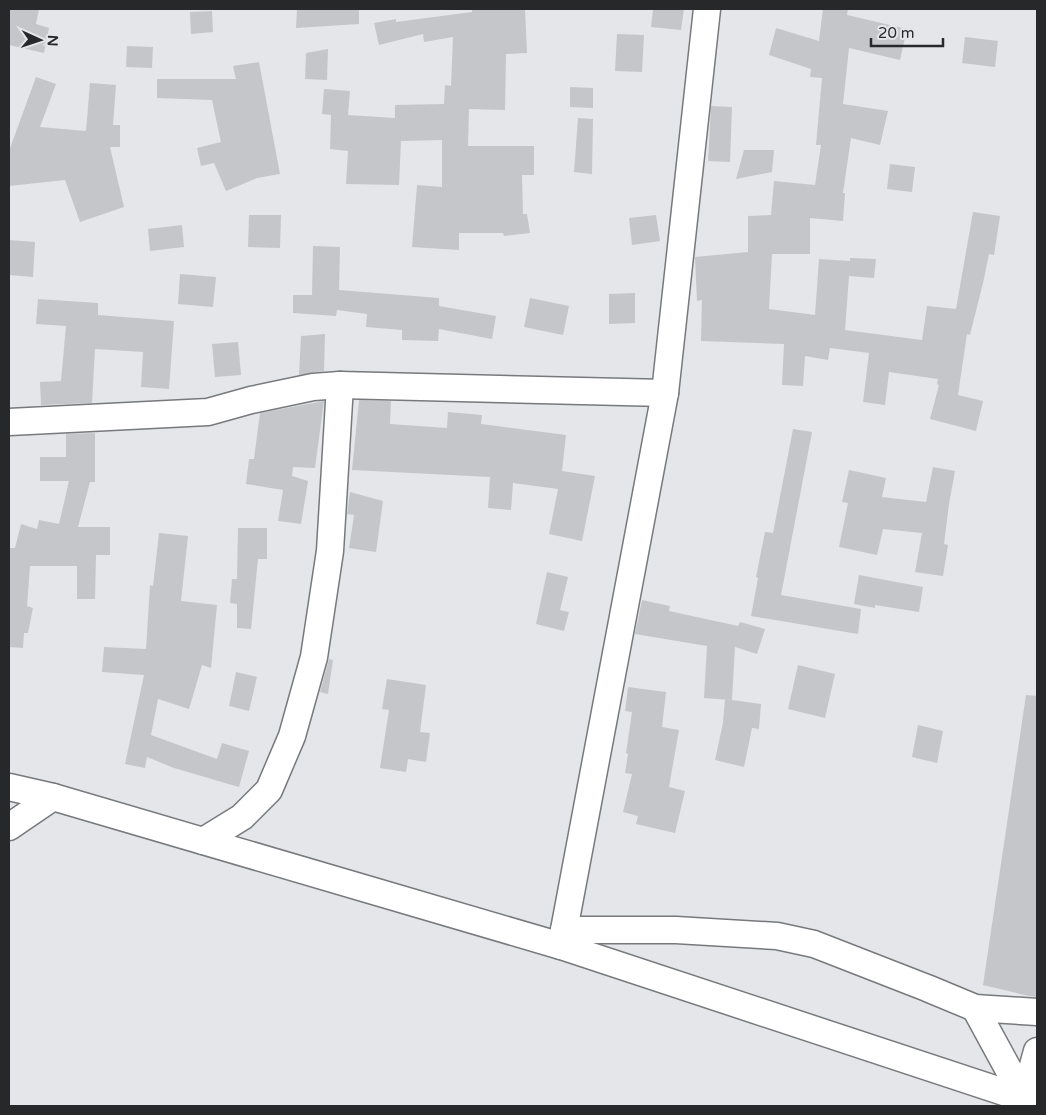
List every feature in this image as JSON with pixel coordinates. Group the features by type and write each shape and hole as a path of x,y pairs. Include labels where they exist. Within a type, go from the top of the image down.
{"street":[{"path":"562,938 665,393 706,9"},
{"path":"9,422 208,412 251,400 313,387 340,385 665,393"},
{"path":"203,841 242,817 269,790 292,736 314,657 330,551 340,385"},
{"path":"9,787 53,797 203,841 562,938 1031,1100"},
{"path":"9,827 53,797"},
{"path":"562,938 676,930 777,936 814,944 975,1008 1037,1012"},
{"path":"975,1008 1031,1100"},
{"path":"1031,1100 1037,1051"}],"building":[{"path":"9,9 39,9 36,24 49,28 44,53 9,45"},
{"path":"297,9 359,9 359,24 296,28"},
{"path":"472,9 525,9 527,53 506,54 505,110 469,109 468,146 534,146 534,175 522,175 523,214 527,214 530,233 504,236 503,233 459,233 459,250 412,247 417,185 442,187 442,140 401,141 399,185 346,184 348,151 330,149 331,115 322,114 324,89 350,91 348,115 395,118 395,105 444,104 445,85 451,86 453,37 424,42 423,34 379,45 374,23 396,19 396,22 472,12"},
{"path":"653,9 684,9 681,30 651,27"},
{"path":"823,9 848,9 847,15 907,29 900,60 849,48 843,104 888,111 880,145 851,138 843,193 845,193 843,221 810,218 810,254 772,254 769,309 815,315 819,259 850,261 850,258 876,259 874,278 849,276 845,330 922,340 927,306 956,309 973,212 1000,216 994,255 989,254 970,335 967,334 958,395 983,401 976,431 930,419 939,385 937,384 938,379 889,372 885,405 863,402 869,353 830,348 828,360 805,356 803,386 782,385 784,344 701,341 702,300 697,301 695,257 748,252 748,216 771,215 774,181 815,185 821,145 816,145 822,78 810,77 811,69 769,55 776,28 819,41"},
{"path":"212,11 213,32 191,34 190,12"},
{"path":"617,34 644,35 642,72 615,71"},
{"path":"965,37 998,41 995,67 962,63"},
{"path":"127,46 153,47 152,68 126,67"},
{"path":"328,49 327,80 305,79 306,53"},
{"path":"259,62 280,174 257,178 226,191 214,163 201,166 197,148 221,142 212,100 157,98 157,79 236,79 233,66"},
{"path":"36,77 56,84 40,127 86,131 90,83 116,85 113,125 120,125 120,147 110,147 124,207 80,222 65,180 9,186 9,151"},
{"path":"570,87 593,88 593,108 570,107"},
{"path":"711,106 732,107 730,162 708,161"},
{"path":"578,118 593,119 592,174 574,172"},
{"path":"744,150 774,150 772,172 736,179"},
{"path":"890,164 915,167 912,192 887,189"},
{"path":"249,215 281,215 280,248 248,247"},
{"path":"656,215 660,241 632,245 629,218"},
{"path":"182,225 184,247 150,251 148,229"},
{"path":"9,240 35,242 33,277 9,275"},
{"path":"313,246 340,247 339,290 439,298 439,306 496,316 492,339 439,329 438,341 402,340 402,330 366,327 367,314 337,310 336,316 293,313 293,295 312,295"},
{"path":"180,274 216,277 213,307 178,304"},
{"path":"635,293 635,323 609,324 609,294"},
{"path":"530,298 569,306 563,335 524,327"},
{"path":"38,299 98,303 98,315 174,321 169,389 141,387 143,352 95,349 92,403 41,405 40,382 61,381 66,326 36,324"},
{"path":"325,334 324,371 299,375 301,336"},
{"path":"238,342 241,375 215,377 212,344"},
{"path":"359,400 391,401 390,424 447,428 448,412 482,415 481,424 566,435 562,471 595,476 582,541 549,534 558,489 513,483 511,510 488,508 490,477 352,470"},
{"path":"324,401 315,468 293,467 292,476 308,481 301,524 278,521 283,490 246,484 249,459 254,459 260,413"},
{"path":"793,429 812,432 781,595 861,609 858,634 751,616 765,532 773,533"},
{"path":"95,433 95,482 90,482 78,527 110,527 110,555 96,555 95,599 77,599 77,566 30,566 27,606 33,608 28,633 24,633 23,648 9,647 9,548 15,548 21,524 37,529 39,520 59,524 69,481 40,481 40,457 66,457 66,434"},
{"path":"933,467 955,471 944,544 948,545 943,576 915,572 922,533 883,529 877,555 839,547 848,503 842,502 849,470 886,478 882,497 926,502"},
{"path":"350,492 383,501 376,552 349,548 354,515 347,514"},
{"path":"238,528 267,528 267,559 258,559 251,629 237,628 237,604 230,603 232,579 237,579"},
{"path":"159,533 188,536 181,601 217,605 211,668 202,665 189,709 158,699 151,735 217,759 222,743 249,751 239,787 174,768 147,757 145,768 125,764 144,675 102,672 104,647 146,649 150,585 153,586"},
{"path":"547,572 568,577 560,610 569,612 564,631 536,624"},
{"path":"859,575 923,587 919,612 875,605 875,608 854,604"},
{"path":"642,600 670,606 669,611 738,626 740,622 765,629 757,654 735,647 732,700 704,698 707,646 635,634"},
{"path":"329,659 333,660 328,694 320,692"},
{"path":"798,665 835,674 825,718 788,709"},
{"path":"236,672 257,677 249,711 229,706"},
{"path":"387,679 426,685 420,732 430,733 426,762 408,759 406,772 380,768 389,710 382,709"},
{"path":"628,687 666,692 662,727 679,730 669,787 685,791 675,833 636,824 638,816 623,812 632,774 625,773 632,712 625,711"},
{"path":"1026,695 1037,696 1037,997 983,985"},
{"path":"725,699 761,704 759,729 752,728 744,767 715,760 723,723"},
{"path":"918,725 943,731 937,763 912,757"}]}
